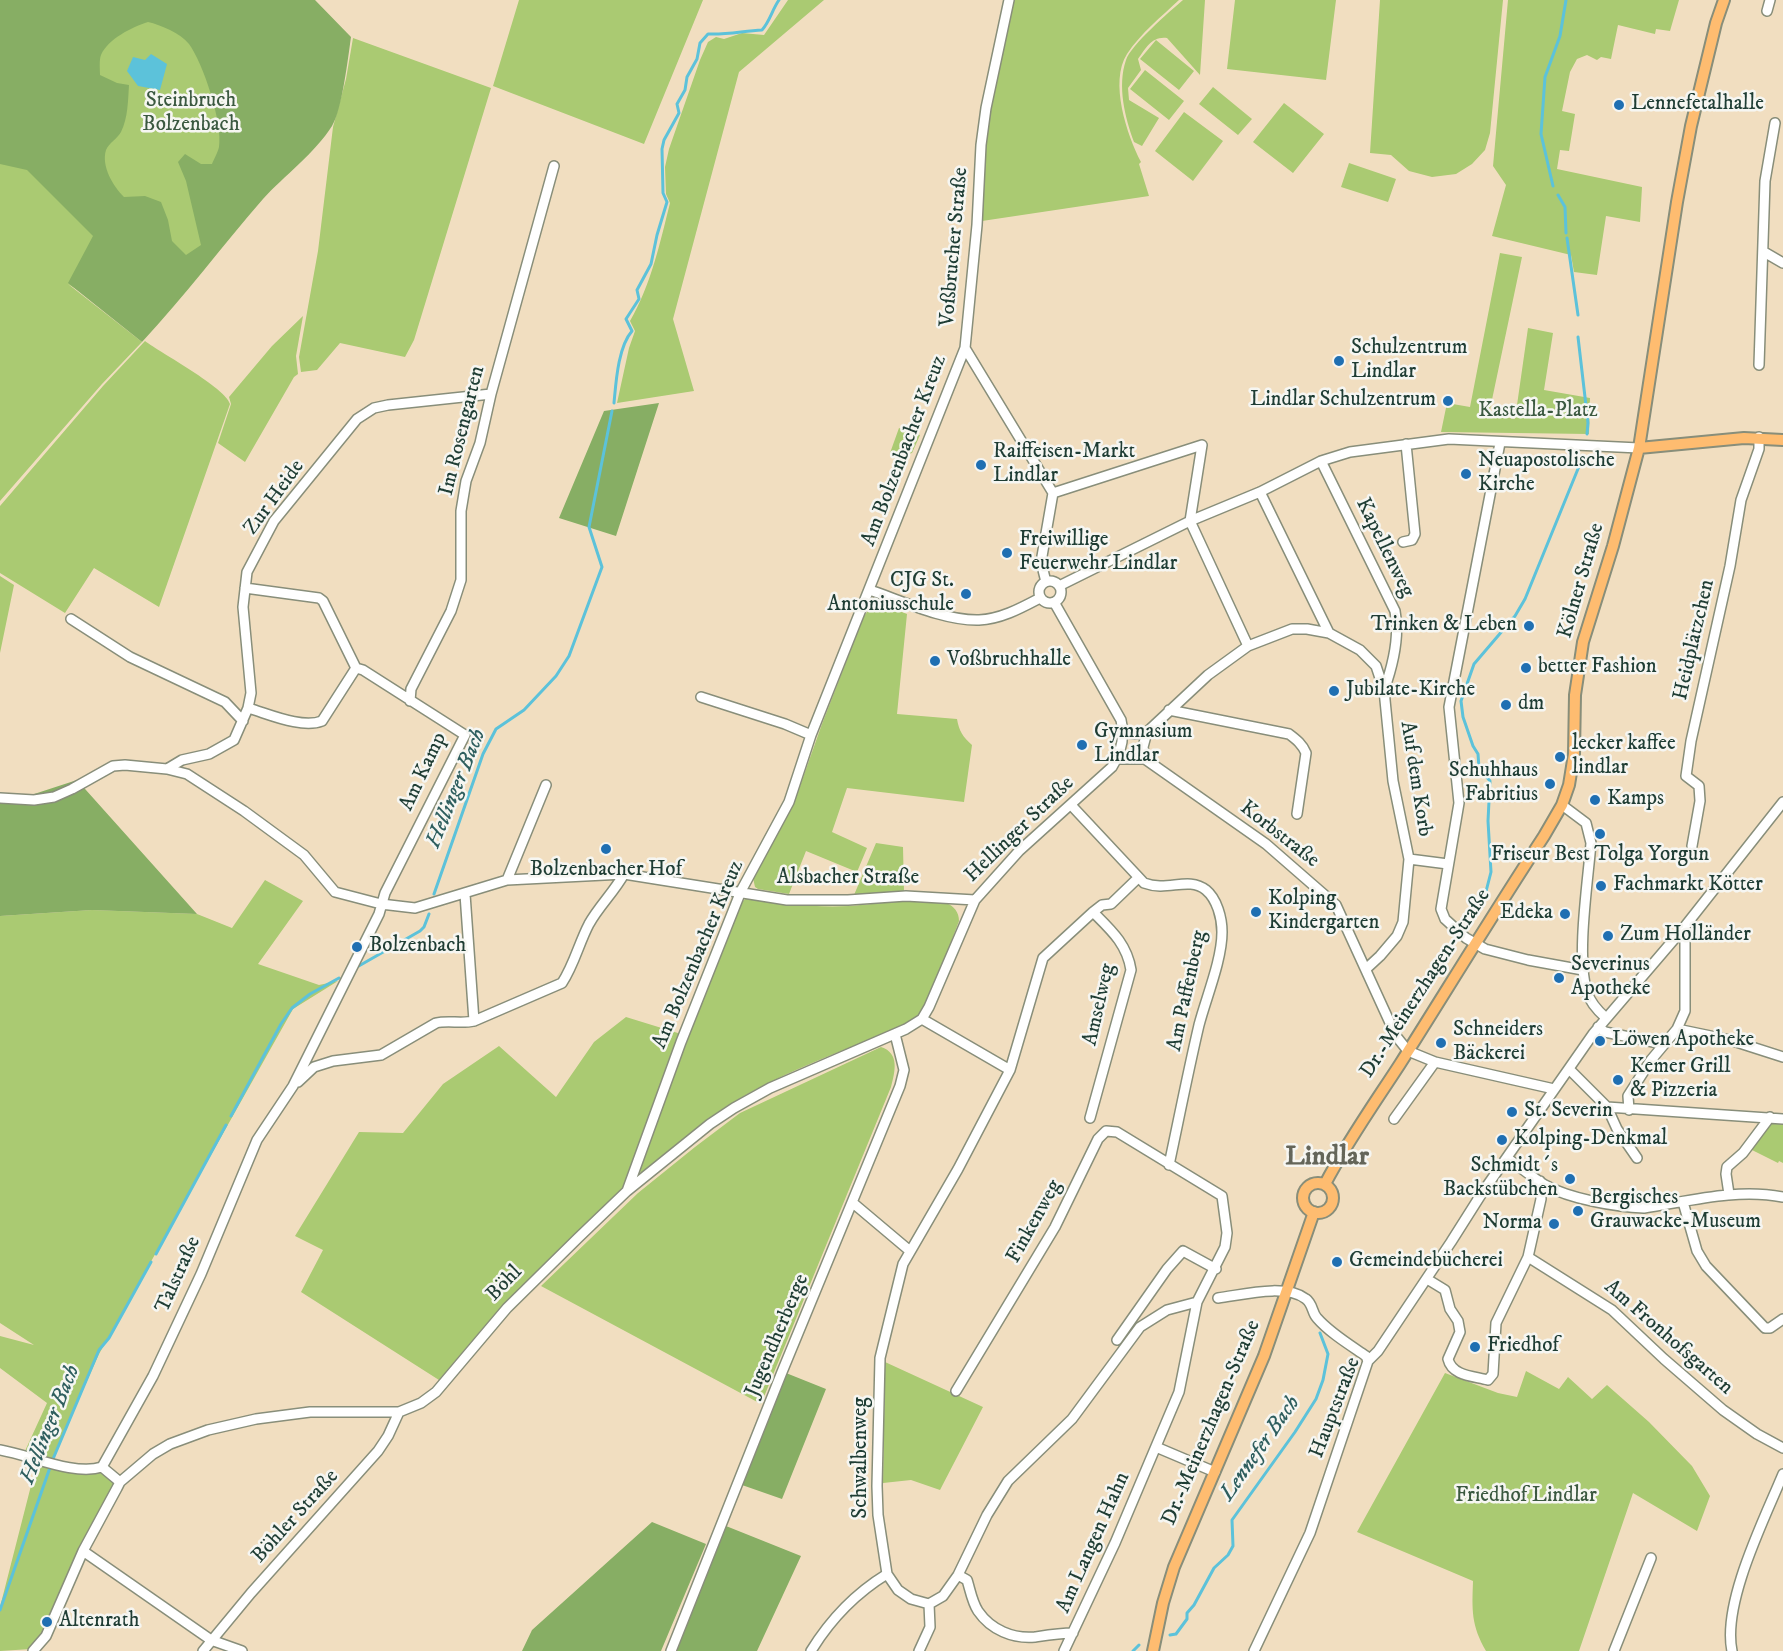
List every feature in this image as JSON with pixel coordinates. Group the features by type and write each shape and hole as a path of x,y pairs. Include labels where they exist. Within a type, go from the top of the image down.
{"main road":[{"name":"Kölner Straße","path":"1562,805 1574,763 1575,695 1583,642 1613,546 1639,448 1691,126 1716,23 1724,0"},
{"path":"1639,448 1759,438 1783,440"},
{"name":"Dr.-Meinerzhagen-Straße","path":"1153,1651 1163,1603 1174,1567 1264,1356 1314,1212 1324,1211 1331,1205 1332,1193 1325,1184 1369,1108 1408,1051 1562,805"},
{"path":"1314,1212 1305,1206 1303,1192 1311,1184 1325,1184"}],"street":[{"name":"Voßbrucher Straße","path":"1009,0 986,108 981,145 977,225 965,348 1053,493"},
{"path":"1767,11 1770,0"},
{"path":"1759,364 1765,181 1775,123"},
{"name":"Im Rosengarten","path":"410,701 411,689 451,611 461,579 461,511 466,481 480,443 491,394 554,166"},
{"path":"1764,252 1783,263"},
{"name":"Am Bolzenbacher Kreuz","path":"627,1191 681,1042 741,891 789,802 811,735 965,348"},
{"name":"Zur Heide","path":"167,769 182,760 222,748 234,740 248,708 250,693 243,608 247,572 274,521 357,419 374,408 388,405 491,394"},
{"name":"Heidplätzchen","path":"1692,846 1700,801 1699,786 1686,776 1691,741 1730,566 1741,500 1759,449 1759,438"},
{"path":"1059,586 1190,521 1260,492 1321,461 1350,452 1449,439 1639,448"},
{"path":"1500,443 1449,707 1459,803 1441,909 1445,919 1485,949 1582,970"},
{"path":"1403,542 1412,540 1415,534 1406,444"},
{"path":"1046,582 1041,562 1053,493 1202,445 1190,521 1248,646"},
{"name":"Kapellenweg","path":"1321,461 1395,611 1398,627 1391,670 1384,690"},
{"path":"1260,492 1329,633"},
{"path":"1052,581 1059,586 1061,594 1054,602 1046,602 1040,598 1039,590 1046,582 1052,581"},
{"path":"245,588 319,598 356,668 322,721 314,725 248,708"},
{"path":"870,590 946,616 978,620 1009,614 1040,598"},
{"path":"1054,602 1121,720 1124,732 1135,734 1147,732 1143,747 1145,759 1117,759"},
{"path":"71,619 130,657 225,702 243,721"},
{"name":"Auf dem Korb","path":"1147,732 1208,675 1248,646 1292,629 1329,633 1360,650 1376,666 1384,690 1393,782 1409,859 1403,921 1396,936 1367,968"},
{"name":"Am Kamp","path":"356,668 363,670 465,735 381,904"},
{"path":"701,697 785,723 811,735"},
{"path":"1170,710 1288,734 1297,740 1306,753 1296,814"},
{"name":"Hellinger Straße","path":"922,1019 938,989 975,900 1019,851 1112,767 1117,759 1124,732"},
{"name":"Korbstraße","path":"1145,759 1266,843 1334,903 1367,968 1392,1026 1408,1051"},
{"name":"Alsbacher Straße","path":"0,798 34,800 54,797 112,766 167,769 187,774 250,815 304,855 335,892 381,904 415,908 507,880 624,874 788,900 848,900 906,896 975,900"},
{"path":"507,880 546,785"},
{"name":"Hauptstraße","path":"1254,1651 1310,1533 1368,1361 1378,1352 1482,1193 1598,1027 1682,930 1783,802"},
{"name":"Am Paffenberg","path":"1071,805 1144,883 1155,887 1172,887 1183,883 1197,886 1207,891 1221,917 1221,946 1199,1025 1169,1165"},
{"path":"1562,805 1586,823 1591,843 1582,970 1588,995 1599,1012 1606,1018"},
{"path":"1771,818 1783,821"},
{"path":"1409,859 1448,864"},
{"path":"293,1086 314,1067 333,1061 381,1055 436,1023 474,1021 562,983 590,923 624,874"},
{"name":"Schwalbenweg","path":"887,1574 878,1515 877,1486 880,1358 903,1263 958,1169 1010,1070 1043,958 1093,912 1102,905 1111,904 1138,878"},
{"path":"465,894 474,1021"},
{"name":"Talstraße","path":"102,1467 158,1365 201,1274 256,1140 293,1086 379,914 381,904"},
{"name":"Amselweg","path":"1090,1118 1131,970 1129,957 1121,941 1093,912"},
{"path":"1629,1110 1628,1096 1663,1044 1677,1029 1684,1011 1685,933 1682,930"},
{"path":"895,1034 922,1019 1010,1070"},
{"path":"1598,1027 1605,1032 1663,1044"},
{"path":"1677,1029 1730,1040 1783,1057"},
{"name":"Böhl","path":"120,1482 153,1454 170,1444 208,1430 256,1419 310,1412 399,1412 421,1403 436,1392 507,1308 627,1191 710,1124 734,1108 807,1071 895,1034"},
{"name":"Jugendherberge","path":"671,1651 902,1078 904,1070 895,1034"},
{"path":"1408,1051 1435,1062 1554,1089"},
{"path":"1395,1119 1435,1062"},
{"path":"1569,1069 1607,1107 1617,1129 1637,1158"},
{"path":"1607,1107 1783,1119"},
{"path":"1729,1194 1727,1167 1743,1153 1770,1118"},
{"name":"Finkenweg","path":"956,1391 1055,1227 1098,1139 1106,1131 1117,1132 1169,1165"},
{"path":"1507,1158 1553,1189 1597,1202 1635,1208 1729,1194 1766,1194 1783,1197"},
{"name":"Am Langen Hahn","path":"958,1575 966,1580 977,1610 999,1631 1033,1637 1073,1633 1179,1392 1197,1302 1216,1269 1225,1247 1227,1233 1222,1196 1169,1165"},
{"path":"1427,1279 1445,1290 1450,1309 1458,1321 1461,1332 1448,1359 1452,1369 1488,1380 1493,1374 1496,1323 1528,1257 1541,1199 1540,1181"},
{"path":"1541,1199 1553,1189"},
{"path":"1683,1202 1697,1251 1706,1266 1765,1328 1770,1328 1783,1319"},
{"path":"853,1203 910,1251"},
{"path":"1118,1340 1182,1251 1216,1269"},
{"name":"Am Fronhofsgarten","path":"1528,1257 1620,1311 1664,1359 1723,1410 1757,1434 1783,1448"},
{"path":"1218,1299 1287,1291 1305,1298 1316,1317 1366,1356 1368,1361"},
{"path":"811,1651 841,1612 867,1586 887,1574 898,1590 911,1599 929,1604 943,1596 958,1575 999,1493 1008,1481 1072,1419 1140,1327 1167,1310 1197,1302"},
{"name":"Böhler Straße","path":"203,1651 378,1450 388,1436 399,1412"},
{"path":"1156,1447 1215,1472"},
{"path":"0,1450 77,1469 91,1470 102,1467 120,1482 83,1551 46,1636 33,1651"},
{"path":"1732,1651 1730,1639 1734,1597 1783,1474"},
{"path":"83,1551 211,1640 242,1651"},
{"path":"1614,1651 1651,1558"},
{"path":"919,1651 930,1627 929,1604"},
{"path":"1064,1651 1073,1633"}],"green space":[{"name":"Steinbruch Bolzenbach","path":"0,0 315,0 351,37 342,96 332,126 308,155 263,199 142,342 68,283 93,236 27,170 0,164","holes":["148,22 176,33 189,44 206,79 218,123 219,147 212,164 201,164 185,154 178,162 186,181 201,245 186,255 172,241 168,220 161,202 145,196 124,197 112,182 105,163 106,150 119,134 125,121 129,85 117,83 100,75 101,55 104,49 121,34"]},
{"name":"Steinbruch Bolzenbach","path":"141,0 309,0 321,130 147,333 68,284 142,342 102,384 0,501 0,159"},
{"path":"519,0 703,0 644,144 493,86"},
{"path":"788,0 824,0 739,72 673,319 694,391 617,403 635,331 630,321 644,293 670,203 666,194 665,167 669,149 700,60 708,42 716,37 724,39 742,33 764,35"},
{"path":"1012,0 1179,0 1132,47 1122,66 1120,79 1122,108 1130,138 1141,162 1139,164 1149,196 982,221 980,216 987,128"},
{"path":"1183,0 1205,0 1200,75 1167,38 1157,39 1147,47 1138,59 1141,70 1128,88 1129,100 1159,118 1142,146 1134,142 1125,112 1122,91 1123,70 1129,54 1160,20"},
{"path":"1235,0 1336,0 1326,80 1227,69"},
{"path":"1380,0 1503,0 1490,133 1485,150 1472,164 1456,174 1432,177 1409,171 1391,155 1370,153"},
{"path":"1508,0 1679,0 1670,31 1656,29 1655,34 1618,25 1611,59 1601,57 1597,60 1587,55 1577,59 1570,72 1562,111 1575,114 1569,151 1560,150 1557,169 1642,187 1640,222 1606,216 1597,275 1574,272 1571,255 1492,236 1506,185 1493,166"},
{"path":"353,38 491,88 414,340 405,357 340,343 317,370 301,372 299,357 318,251 333,127 346,79"},
{"path":"1156,40 1194,71 1179,90 1140,59"},
{"path":"1145,70 1184,101 1169,120 1130,89"},
{"path":"1213,87 1252,119 1238,135 1199,104"},
{"path":"1284,103 1324,134 1293,173 1253,142"},
{"path":"1184,112 1223,141 1193,181 1155,151"},
{"path":"1349,163 1396,179 1388,202 1341,187"},
{"name":"Kastella-Platz","path":"1500,253 1522,257 1489,414 1515,419 1528,328 1553,333 1544,390 1590,398 1589,434 1441,432 1447,403 1470,407"},
{"path":"303,316 296,356 298,374 294,377 245,462 218,443 231,404 229,397 272,346"},
{"path":"145,341 206,380 226,397 230,404 159,607 94,568 65,613 0,573 0,506 103,386"},
{"path":"659,403 616,536 559,518 604,411"},
{"path":"899,428 920,435 912,453 901,456 890,453"},
{"path":"0,576 14,585 0,653"},
{"path":"881,604 907,614 897,714 957,719 962,733 972,745 964,802 847,788 832,832 867,848 857,872 806,851 789,894 758,889 755,887 753,878 794,803 864,616 872,606"},
{"path":"77,780 197,914 92,910 0,916 0,800 25,797"},
{"path":"876,843 903,847 904,891 854,895"},
{"path":"265,880 303,901 258,964 319,985 338,981 293,1009 99,1354 52,1459 25,1451 47,1403 0,1368 0,1336 34,1345 0,1323 0,916 92,910 197,914 232,928"},
{"path":"747,898 823,906 936,901 954,908 959,921 931,995 917,1017 901,1027 782,1076 737,1100 698,1128 642,1175 639,1169 708,979 740,903"},
{"path":"626,1017 681,1034 625,1187 524,1285 483,1328 439,1380 301,1292 323,1250 295,1236 359,1132 403,1133 443,1084 499,1046 556,1097 594,1042"},
{"path":"881,1047 894,1058 895,1069 891,1087 761,1404 541,1286 638,1193 740,1113"},
{"path":"1773,1120 1783,1121 1783,1163 1779,1161 1778,1163 1750,1149"},
{"path":"885,1362 983,1407 940,1490 911,1480 883,1483"},
{"name":"Friedhof Lindlar","path":"1526,1371 1559,1389 1568,1377 1592,1399 1607,1385 1649,1422 1692,1466 1710,1496 1697,1531 1633,1493 1579,1651 1486,1651 1474,1617 1473,1581 1357,1532 1445,1373 1498,1393 1517,1397"},
{"path":"786,1373 826,1389 782,1499 742,1485"},
{"path":"31,1461 80,1474 101,1473 116,1483 78,1551 46,1627 31,1649 0,1651 0,1607 35,1470"},
{"path":"652,1522 706,1544 661,1651 522,1651 532,1630"},
{"path":"726,1526 801,1556 757,1651 676,1651"}],"water":[{"path":"151,54 167,64 160,90 138,86 127,71 133,57 145,60"}],"waterway":[{"name":"Hellinger Bach","path":"614,403 621,355 632,331 626,319 639,299 637,290 651,264 667,202 663,193 662,149 664,140 679,113 677,104 685,90 687,77 697,59 700,43 708,34 762,30 779,0"},
{"name":"Lennefer Bach","path":"1553,186 1541,134 1545,77 1560,36 1566,0"},
{"name":"Lennefer Bach","path":"1558,195 1565,207 1566,233"},
{"name":"Lennefer Bach","path":"1567,238 1578,315"},
{"path":"1578,337 1588,423 1587,434"},
{"name":"Hellinger Bach","path":"434,894 483,754 496,729 524,710 556,676 569,656 602,567 589,527 612,411"},
{"name":"Lennefer Bach","path":"1482,907 1491,872 1488,821 1490,781 1479,768 1478,754 1463,717 1461,701 1474,664 1515,616 1525,599 1582,459"},
{"name":"Hellinger Bach","path":"357,967 420,931 429,914"},
{"name":"Hellinger Bach","path":"231,1116 292,1008 310,994 339,978"},
{"name":"Hellinger Bach","path":"156,1254 226,1125"},
{"name":"Hellinger Bach","path":"0,1610 53,1459 99,1350 109,1338 151,1262"},
{"name":"Lennefer Bach","path":"1170,1635 1176,1634 1187,1619 1187,1613 1194,1605 1214,1568 1228,1555 1233,1546 1232,1520 1316,1399 1323,1380 1328,1354 1320,1333"},
{"name":"Lennefer Bach","path":"1133,1651 1139,1645"}],"place":[{"name":"Lennefetalhalle","path":"1619,105"},
{"name":"Schulzentrum Lindlar","path":"1339,361"},
{"name":"Lindlar Schulzentrum","path":"1448,401"},
{"name":"Raiffeisen-Markt Lindlar","path":"981,465"},
{"name":"Neuapostolische Kirche","path":"1466,474"},
{"name":"Freiwillige Feuerwehr Lindlar","path":"1007,553"},
{"name":"CJG St. Antoniusschule","path":"966,594"},
{"name":"Trinken & Leben","path":"1529,626"},
{"name":"Voßbruchhalle","path":"935,661"},
{"name":"better Fashion","path":"1526,668"},
{"name":"Jubilate-Kirche","path":"1334,691"},
{"name":"dm","path":"1506,705"},
{"name":"Gymnasium Lindlar","path":"1082,745"},
{"name":"lecker kaffee lindlar","path":"1560,757"},
{"name":"Schuhhaus Fabritius","path":"1550,784"},
{"name":"Kamps","path":"1595,800"},
{"name":"Friseur Best Tolga Yorgun","path":"1600,834"},
{"name":"Bolzenbacher Hof","path":"606,849"},
{"name":"Fachmarkt Kötter","path":"1601,886"},
{"name":"Kolping Kindergarten","path":"1256,912"},
{"name":"Edeka","path":"1565,914"},
{"name":"Zum Holländer","path":"1608,936"},
{"name":"Bolzenbach","path":"357,947"},
{"name":"Severinus Apotheke","path":"1559,978"},
{"name":"Löwen Apotheke","path":"1600,1041"},
{"name":"Schneiders Bäckerei","path":"1441,1043"},
{"name":"Kemer Grill & Pizzeria","path":"1618,1080"},
{"name":"St. Severin","path":"1512,1112"},
{"name":"Kolping-Denkmal","path":"1502,1140"},
{"name":"Schmidt´s Backstübchen","path":"1570,1179"},
{"name":"Bergisches Grauwacke-Museum","path":"1578,1211"},
{"name":"Norma","path":"1554,1224"},
{"name":"Gemeindebücherei","path":"1337,1262"},
{"name":"Friedhof","path":"1475,1347"},
{"name":"Altenrath","path":"47,1622"}],"district":[{"name":"Lindlar","path":"1327,1158"}]}
